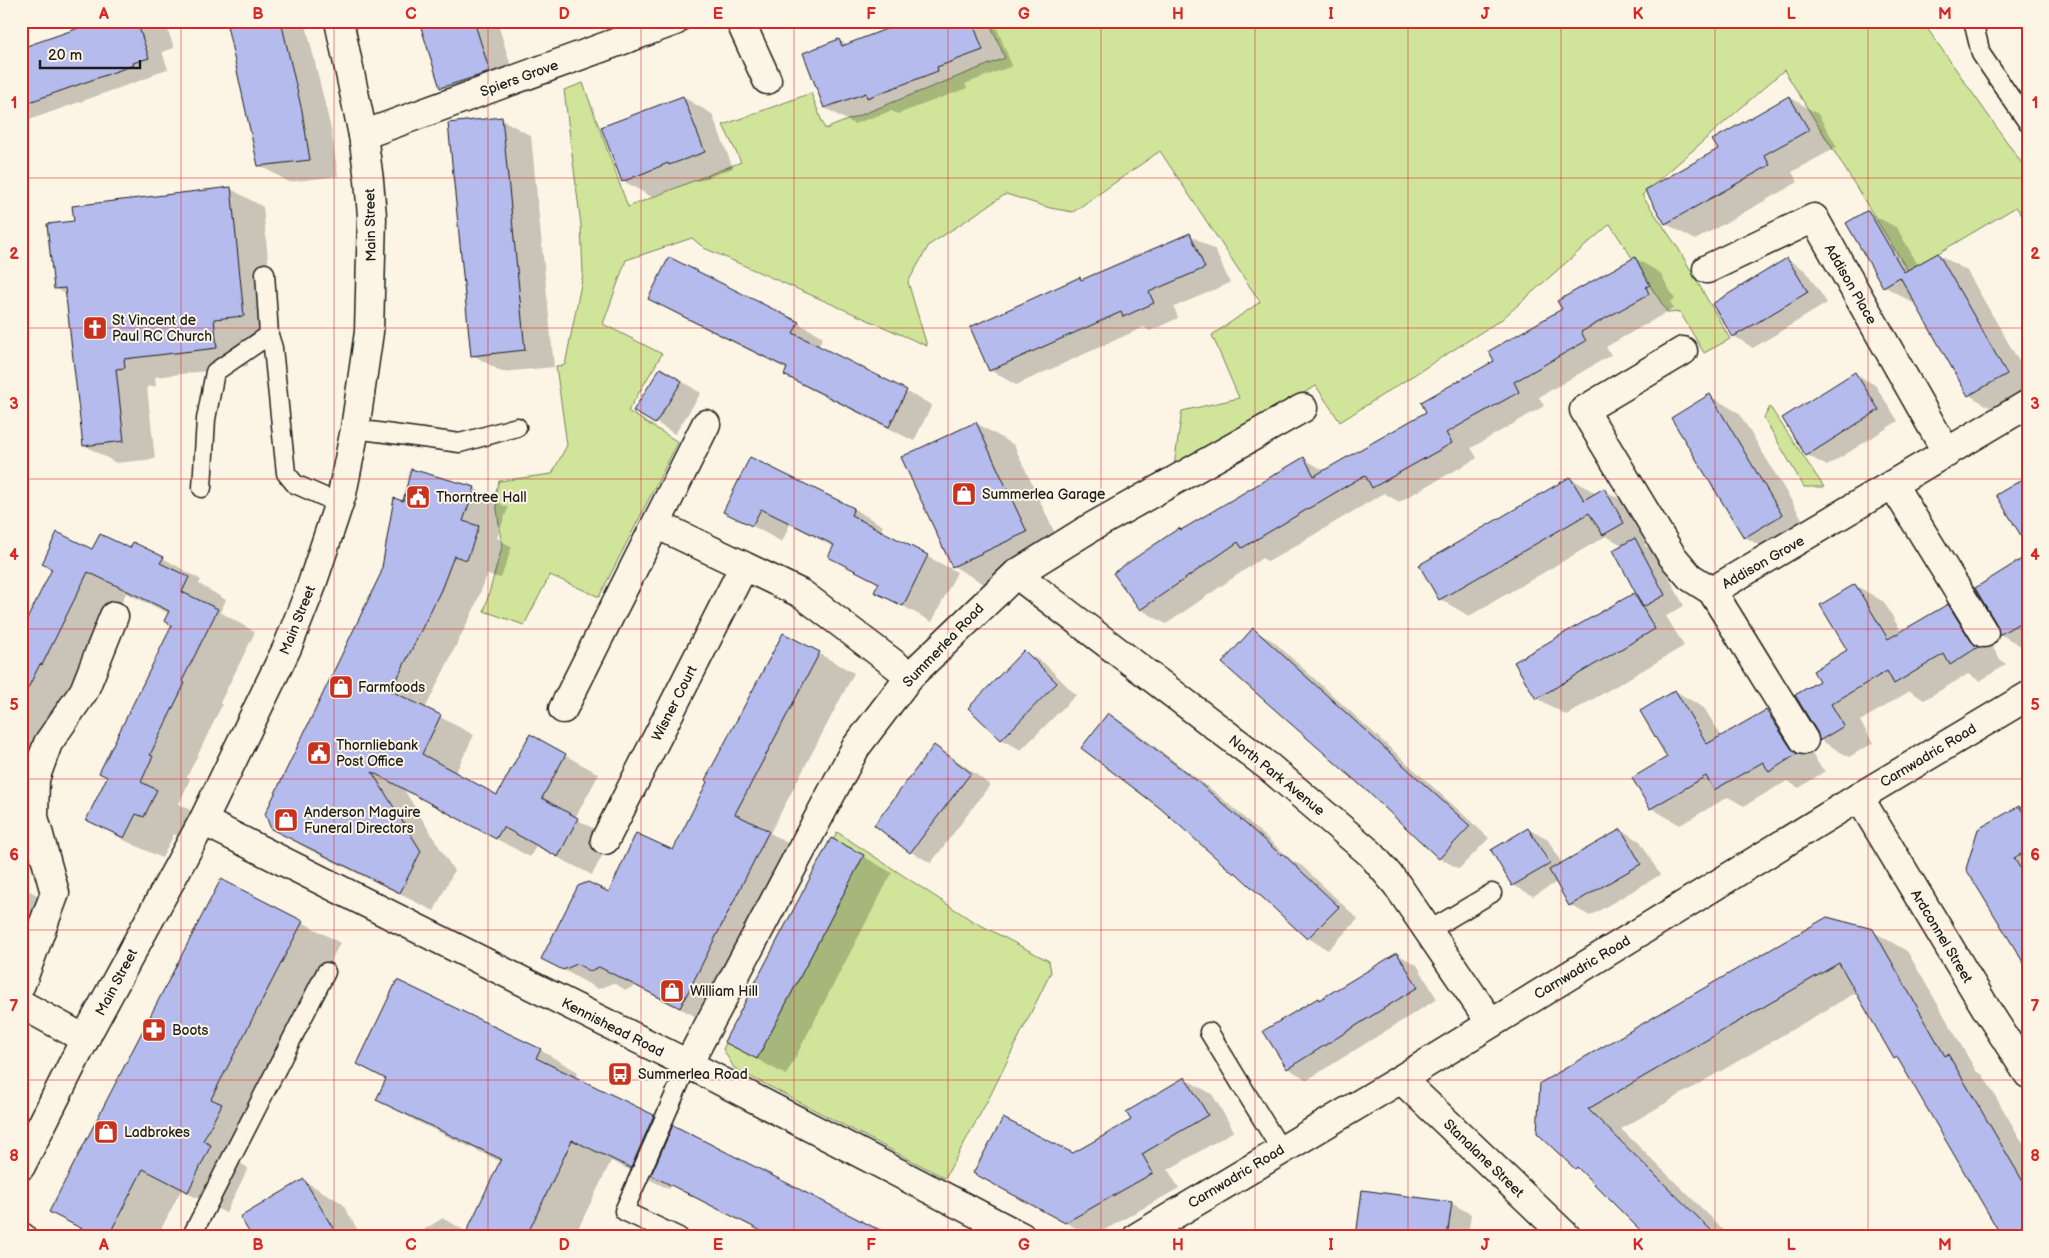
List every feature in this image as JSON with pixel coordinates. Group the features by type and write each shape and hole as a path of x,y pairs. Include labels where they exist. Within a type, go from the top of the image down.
{"street":[{"name":"Main Street","path":"21,1166 85,1039 202,821 287,648 310,590 338,503 355,429 369,332 372,216 362,135 339,21"},
{"name":"Spiers Grove","path":"362,135 675,21"},
{"path":"740,21 767,80"},
{"name":"Addison Place","path":"1707,269 1814,218 1947,453"},
{"name":"Addison Grove","path":"1683,351 1584,410 1672,556 1690,576 1712,591 2028,404"},
{"name":"Summerlea Road","path":"688,1064 856,746 910,676 1016,574 1090,528 1303,408"},
{"path":"563,709 706,424"},
{"path":"1893,485 1984,633"},
{"path":"656,524 802,594 910,676"},
{"name":"Wisner Court","path":"605,840 744,566"},
{"name":"North Park Avenue","path":"1016,574 1269,767 1371,854 1397,885 1491,1022"},
{"path":"1712,591 1804,740"},
{"path":"21,984 55,893 34,817 35,780 48,743 84,691 114,616"},
{"name":"Carnwadric Road","path":"1136,1237 1401,1079 1859,797 2028,696"},
{"name":"Ardconnel Street","path":"1859,797 1987,1010 2028,1074"},
{"name":"Kennishead Road","path":"202,821 688,1064 1022,1237"},
{"path":"21,1004 85,1039"},
{"name":"Stanalane Street","path":"1401,1079 1566,1237"}],"lane":[{"path":"1973,21 1981,54 2028,123"},
{"path":"265,273 269,335 273,348 286,473 295,484 338,503"},
{"path":"202,488 206,419 215,372 269,335"},
{"path":"355,429 460,443 517,426"},
{"path":"1428,931 1492,893"},
{"path":"191,1237 326,972"},
{"path":"1208,1032 1281,1150"},
{"path":"678,1237 624,1211 688,1064"}],"green space":[{"path":"989,21 1922,21 2028,172 2028,224 2016,207 1908,271 1784,70 1642,195 1678,248 1730,339 1704,353 1680,312 1668,313 1610,224 1502,319 1340,422 1316,386 1174,466 1182,411 1239,398 1212,335 1260,302 1160,151 1073,212 1050,208 1006,194 929,245 908,282 927,346 704,248 692,238 626,260 603,324 662,354 628,411 678,442 599,597 550,575 524,625 484,611 502,547 495,494 499,481 552,474 567,445 556,366 565,365 583,274 581,225 564,90 583,83 628,207 741,162 723,125 811,93 825,129 1005,58"},
{"path":"1770,407 1824,487 1804,487 1764,418"},
{"path":"837,832 971,920 1049,961 1051,972 989,1098 945,1178 734,1068 723,1049"}],"building":[{"path":"99,21 137,21 149,58 21,105 21,48"},
{"path":"226,21 281,21 302,111 310,160 258,166"},
{"path":"419,21 474,21 490,72 440,88"},
{"path":"907,21 972,21 983,50 937,67 938,71 867,98 866,93 824,108 803,53 839,39 842,46"},
{"path":"683,96 705,152 669,165 668,163 622,182 601,127"},
{"path":"1789,96 1809,130 1764,155 1770,165 1665,224 1645,190 1718,149 1712,140"},
{"path":"502,117 525,350 471,356 448,123"},
{"name":"St Vincent de Paul RC Church","path":"231,187 244,316 214,319 217,348 124,359 125,368 116,369 124,441 83,446 65,288 54,289 47,224 74,221 72,206"},
{"path":"1868,210 1904,272 1938,253 2007,374 1968,396 1900,277 1883,287 1846,223"},
{"path":"1190,233 1205,268 1149,292 1154,303 1123,317 1121,312 989,371 970,327 1080,277 1081,280"},
{"path":"669,257 799,322 793,333 907,390 889,427 784,375 787,368 648,299"},
{"path":"1635,257 1650,285 1646,287 1649,294 1581,332 1586,341 1514,382 1519,392 1446,433 1452,443 1372,488 1365,475 1242,548 1238,542 1140,610 1113,573 1179,528 1181,530 1304,457 1314,476 1426,412 1421,402 1494,361 1489,351 1562,309 1557,301"},
{"path":"1787,258 1808,292 1733,337 1712,304"},
{"path":"660,368 682,381 655,424 633,411"},
{"path":"1855,372 1879,410 1806,456 1782,418"},
{"path":"1710,394 1782,515 1744,538 1671,418"},
{"name":"Summerlea Garage","path":"976,422 1027,532 952,567 901,457"},
{"path":"750,457 854,508 851,515 928,555 903,606 874,592 879,583 828,557 834,545 761,509 752,526 723,512"},
{"path":"411,469 475,487 463,521 479,526 467,560 454,556 441,590 391,691 441,715 422,754 497,795 530,734 566,754 542,798 578,818 558,857 503,827 496,839 372,772 421,851 400,893 271,829 265,814 381,573 394,498 403,501"},
{"path":"2028,476 2028,547 1996,495"},
{"path":"1570,477 1584,500 1604,488 1624,523 1603,535 1589,513 1439,600 1419,565"},
{"path":"57,532 92,549 100,534 130,548 133,542 164,557 160,563 189,577 182,592 218,609 182,681 185,683 150,755 153,756 141,782 157,790 144,817 136,814 124,838 86,820 107,777 99,773 172,625 164,621 169,611 88,572 42,665 40,664 21,702 21,631 52,569 42,564"},
{"path":"1635,538 1665,595 1643,607 1613,550"},
{"path":"2028,555 2028,618 1999,635 1997,625 1975,588"},
{"path":"1855,584 1888,639 1948,604 1971,641 1978,647 1950,665 1944,654 1894,684 1887,671 1831,704 1844,726 1819,741 1817,732 1795,695 1819,681 1813,671 1847,650 1820,605"},
{"path":"1634,593 1655,629 1536,699 1514,662"},
{"path":"1253,628 1470,826 1439,859 1367,791 1222,663"},
{"path":"783,633 820,652 735,814 769,831 680,1008 599,967 590,971 577,964 563,970 541,959 578,886 588,882 609,892 636,833 673,850 707,782 705,780"},
{"path":"1024,650 1057,683 1001,740 968,708"},
{"path":"1675,690 1707,744 1766,710 1797,754 1769,772 1763,762 1714,790 1706,776 1650,809 1632,778 1667,757 1640,711"},
{"path":"1108,713 1196,780 1281,855 1282,853 1339,907 1307,939 1235,872 1234,874 1160,808 1081,748"},
{"path":"934,745 971,773 910,853 874,825"},
{"path":"2019,806 2028,820 2028,850 2014,858 2028,881 2028,970 1966,869 1978,829"},
{"path":"1528,828 1550,864 1512,886 1491,850"},
{"path":"1621,829 1641,864 1569,906 1549,870"},
{"path":"831,838 864,855 757,1059 724,1042"},
{"path":"221,879 303,921 211,1099 222,1104 203,1141 211,1145 188,1192 143,1169 108,1237 98,1237 49,1212"},
{"path":"1827,917 1873,929 1945,1056 1948,1054 2028,1190 2028,1237 2002,1237 1897,1057 1894,1059 1839,963 1588,1109 1718,1237 1647,1237 1577,1167 1575,1169 1537,1133 1540,1083"},
{"path":"1397,953 1418,987 1287,1069 1263,1031"},
{"path":"397,980 541,1049 536,1058 654,1115 631,1168 572,1140 526,1237 464,1237 501,1159 376,1100 386,1079 357,1064"},
{"path":"1185,1077 1208,1115 1142,1154 1153,1173 1065,1223 973,1173 1003,1118 1073,1153 1131,1120 1126,1112"},
{"path":"673,1125 893,1237 773,1237 651,1175"},
{"path":"304,1179 338,1237 252,1237 240,1217"},
{"path":"1362,1190 1452,1202 1447,1237 1356,1237"}],"place":[{"name":"St Vincent de Paul RC Church","path":"95,328"},
{"name":"Summerlea Garage","path":"964,494"},
{"name":"Thorntree Hall","path":"418,497"},
{"name":"Farmfoods","path":"341,687"},
{"name":"Thornliebank Post Office","path":"319,753"},
{"name":"Anderson Maguire Funeral Directors","path":"286,820"},
{"name":"William Hill","path":"672,991"},
{"name":"Boots","path":"154,1030"},
{"name":"Summerlea Road","path":"620,1074"},
{"name":"Ladbrokes","path":"106,1132"}]}
